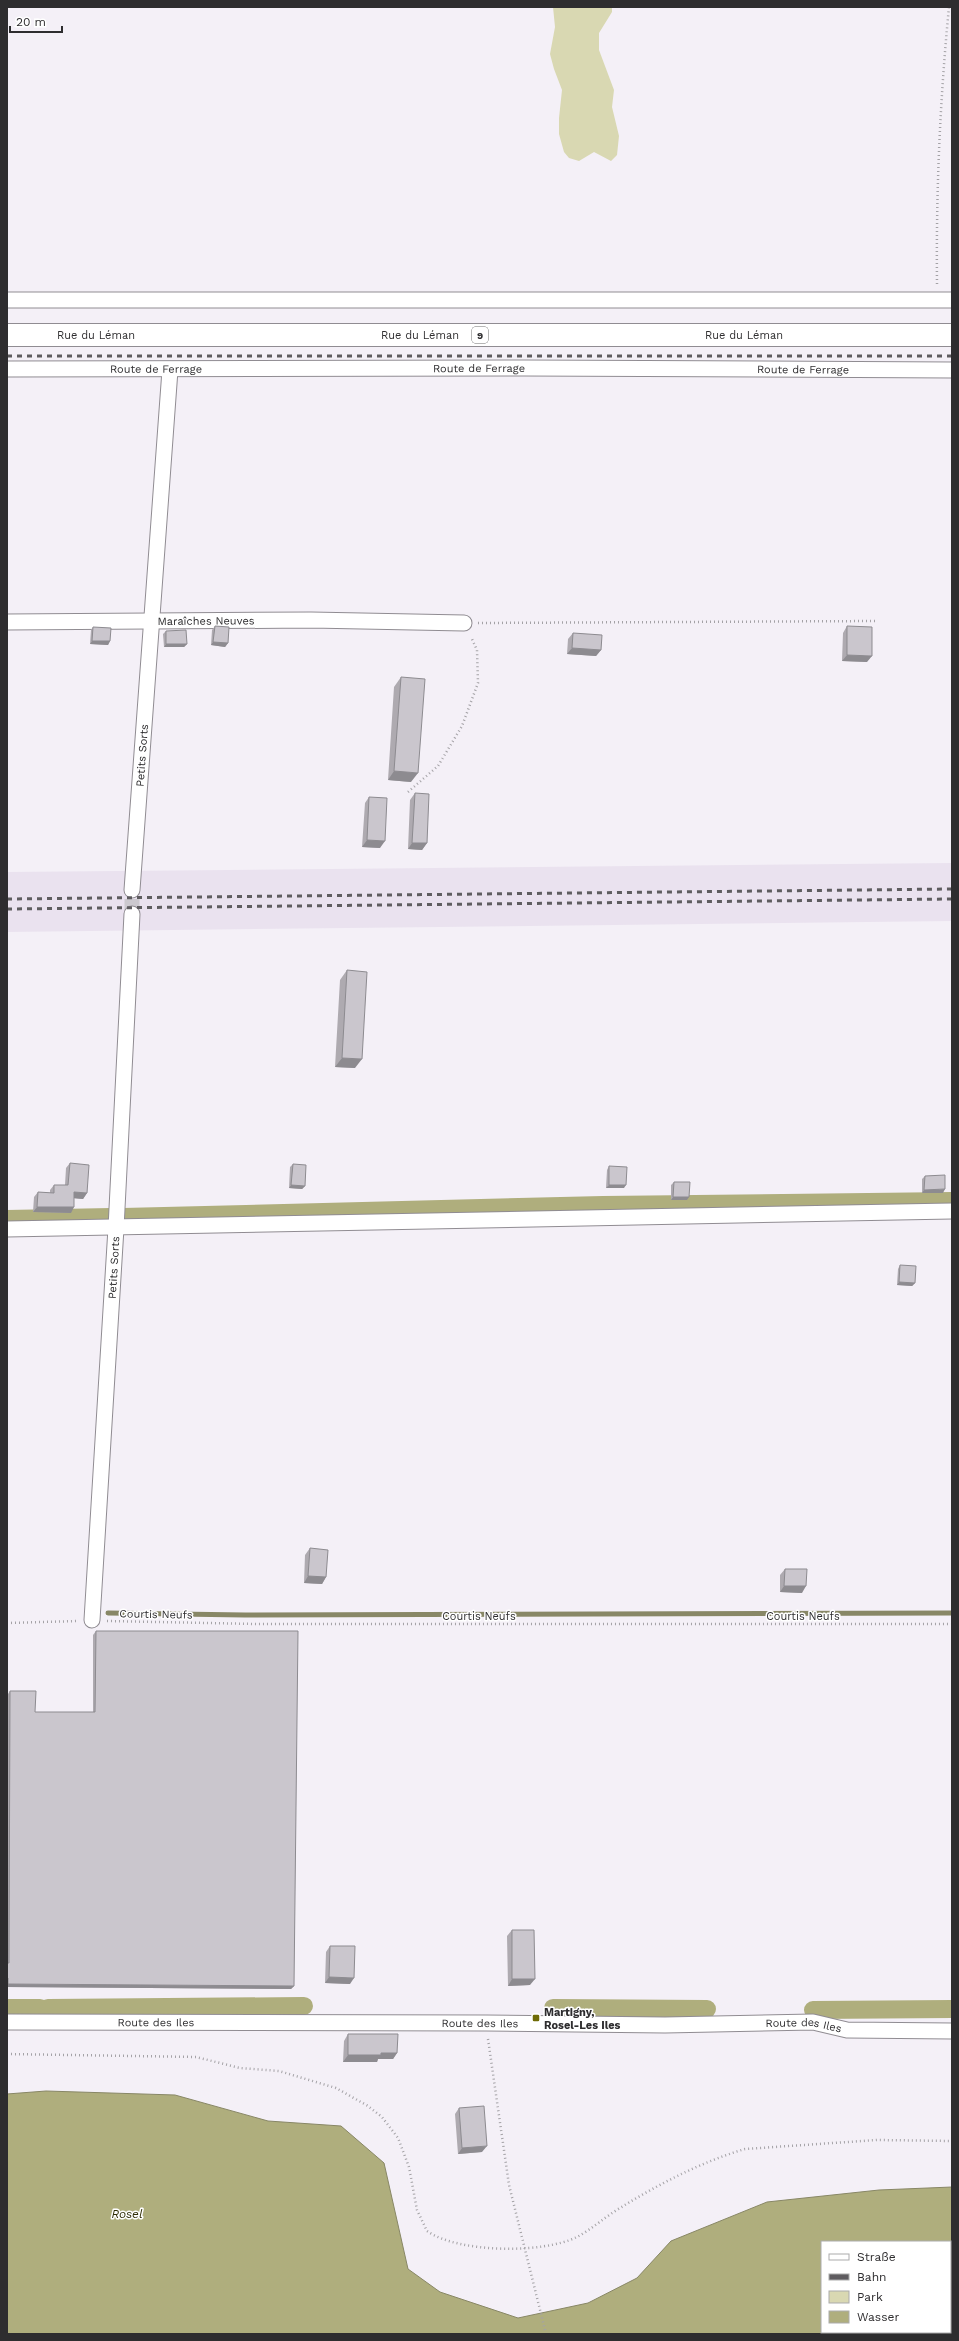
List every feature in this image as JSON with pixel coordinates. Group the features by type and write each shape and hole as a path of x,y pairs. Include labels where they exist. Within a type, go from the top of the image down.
{"main road":[{"name":"Rue du Léman","path":"7,335 952,335"}],"street":[{"path":"7,300 945,300"},
{"name":"Route de Ferrage","path":"7,369 170,370 524,368 952,370"},
{"name":"Maraîches Neuves","path":"170,370 152,621 311,620 464,623"},
{"path":"7,622 152,621"},
{"name":"Petits Sorts","path":"132,890 152,621"},
{"name":"Petits Sorts","path":"92,1620 116,1228 132,914"},
{"path":"7,1230 879,1211 952,1211"},
{"name":"Route des Iles","path":"7,2022 486,2023 665,2026 813,2022 847,2030 952,2031"}],"path":[{"path":"945,300 936,220 943,63 949,7"},
{"path":"408,792 438,766 462,726 478,683 478,650 464,623 876,621"},
{"name":"Courtis Neufs","path":"7,1623 92,1620 257,1624 952,1624"},
{"path":"486,2023 509,2185 546,2334"},
{"path":"7,2054 196,2057 240,2068 279,2071 324,2083 352,2095 368,2106 390,2126 404,2151 417,2210 427,2231 445,2240 466,2245 525,2248 563,2242 577,2237 618,2209 670,2179 724,2155 745,2149 877,2140 952,2141"}],"shaded area":[{"path":"952,863 952,921 7,932 7,872"}],"green space":[{"path":"553,7 612,7 612,12 599,33 599,50 614,90 612,107 619,136 617,155 611,161 594,152 579,161 569,158 564,152 559,134 562,90 550,54 555,27"}],"water":[{"name":"Rosel","path":"46,2091 175,2095 268,2121 341,2126 384,2163 408,2269 440,2292 518,2318 588,2303 637,2278 671,2241 767,2202 879,2190 952,2187 952,2334 7,2334 7,2094"}],"building":[{"path":"215,626 229,627 228,643 213,642"},
{"path":"847,626 872,627 872,656 847,655"},
{"path":"93,627 111,628 110,641 92,641"},
{"path":"186,630 187,644 166,644 166,631"},
{"path":"573,633 602,635 601,650 572,648"},
{"path":"401,677 425,679 418,773 394,771"},
{"path":"415,793 429,794 427,843 412,843"},
{"path":"369,797 387,798 385,841 367,840"},
{"path":"347,970 367,972 362,1059 342,1058"},
{"path":"70,1163 89,1165 87,1193 74,1192 74,1207 37,1207 38,1192 54,1193 54,1185 68,1185"},
{"path":"293,1164 306,1165 305,1186 291,1185"},
{"path":"609,1166 627,1167 626,1185 609,1185"},
{"path":"945,1175 945,1189 924,1190 925,1176"},
{"path":"674,1182 690,1182 689,1197 673,1197"},
{"path":"900,1265 916,1266 915,1283 899,1282"},
{"path":"310,1548 328,1550 326,1577 308,1576"},
{"path":"785,1569 807,1569 806,1586 784,1586"},
{"path":"96,1631 298,1631 294,1986 8,1984 10,1691 36,1691 35,1712 95,1712"},
{"path":"512,1930 534,1930 535,1979 512,1979"},
{"path":"330,1946 355,1946 354,1978 329,1977"},
{"path":"348,2034 398,2034 397,2053 381,2053 381,2055 348,2055"},
{"path":"484,2106 487,2146 462,2148 459,2108"}],"waterway":[{"path":"123,1217 603,1205 952,1201"},
{"path":"7,1219 111,1217"},
{"path":"108,1613 245,1615 952,1613"},
{"path":"48,2008 304,2006"},
{"path":"7,2008 40,2008"},
{"path":"553,2008 707,2009"},
{"path":"813,2010 952,2009"}],"tunnel":[{"path":"132,890 132,914"}],"railway":[{"path":"7,356 952,356"},
{"path":"7,899 952,889"},
{"path":"7,909 952,899"}],"place":[{"name":"Martigny, Rosel-Les Iles","path":"536,2018"}]}
